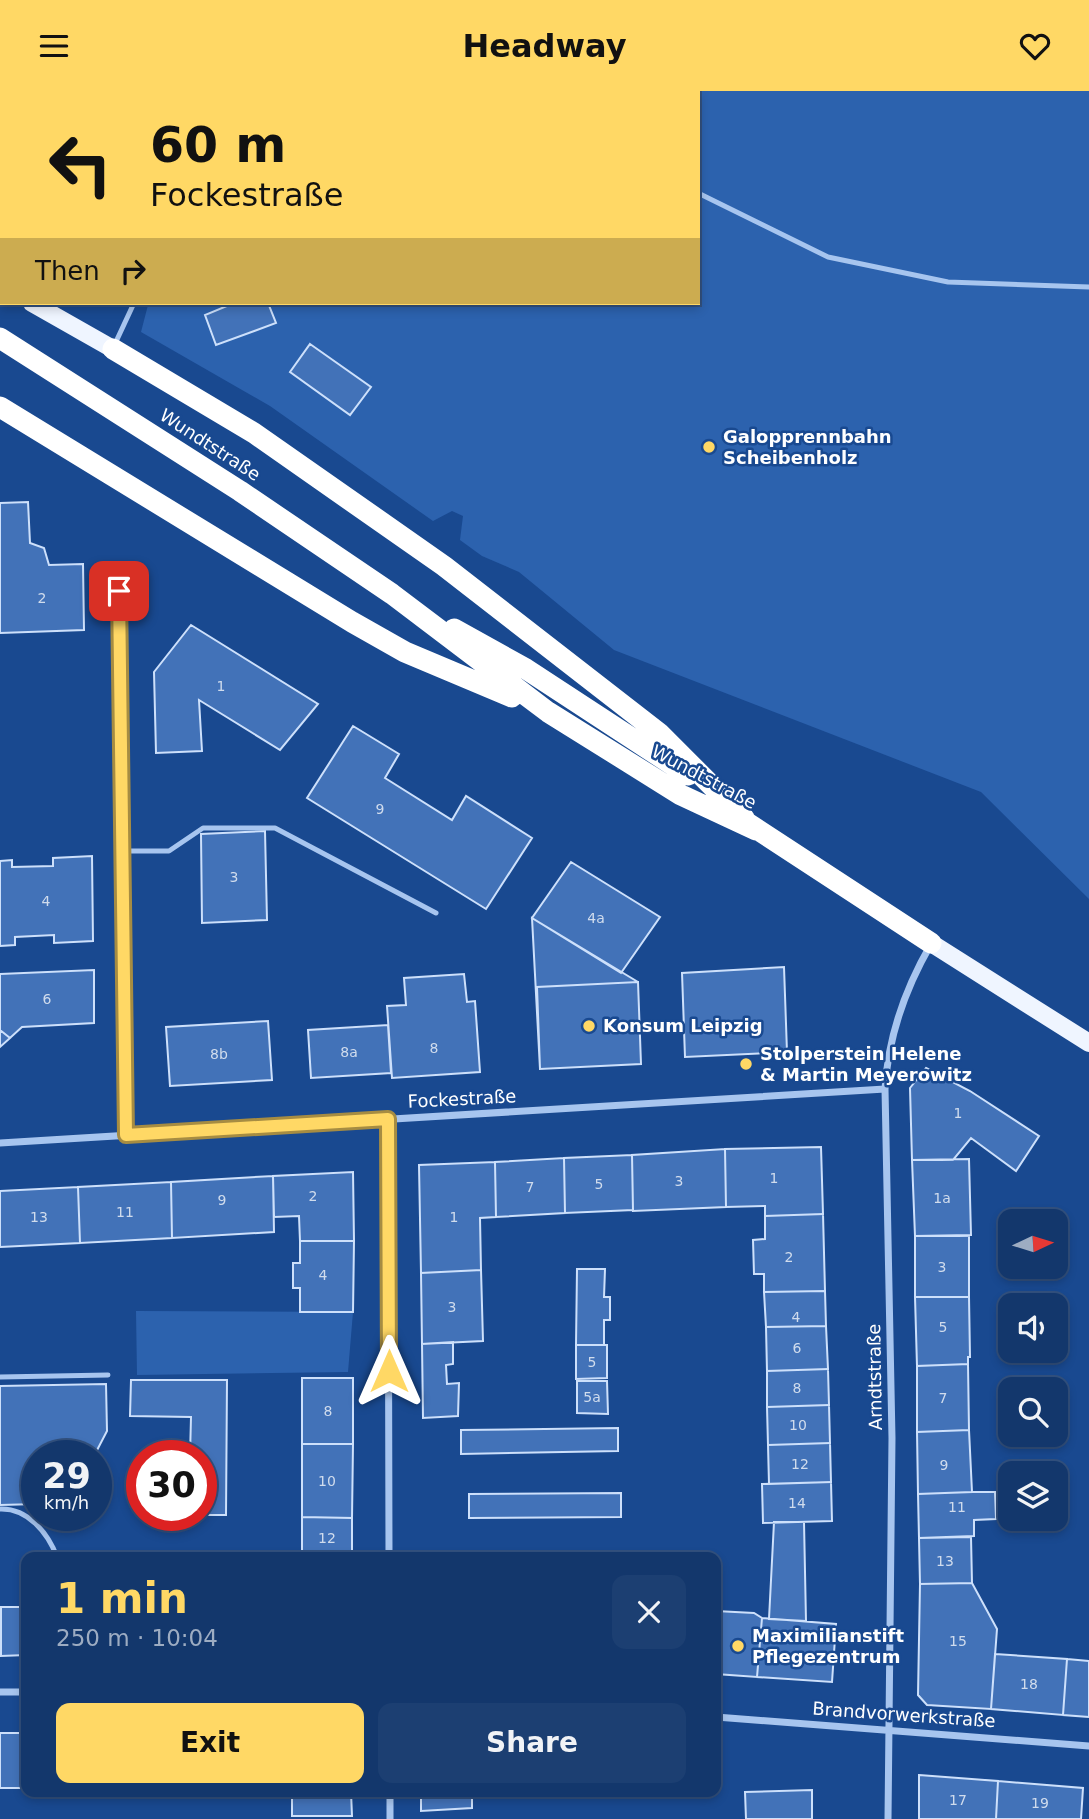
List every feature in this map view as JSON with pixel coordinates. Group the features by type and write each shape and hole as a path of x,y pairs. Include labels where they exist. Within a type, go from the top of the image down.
{"highway":[{"name":"Wundtstraße","path":"0,338 240,491 392,594 548,712 681,795 756,830"},
{"path":"113,349 254,433 444,566 659,733 756,830"},
{"path":"0,407 303,594 405,652 548,712"},
{"name":"Wundtstraße","path":"392,594 526,669 620,729 690,777 756,830 931,943"}],"main road":[{"path":"36,305 113,349"},
{"name":"Wundtstraße","path":"931,943 1089,1043"}],"street":[{"path":"119,591 126,1135"},
{"name":"Arndtstraße","path":"888,1819 892,1438 885,1089 887,1054 910,980 931,943"},
{"name":"Fockestraße","path":"0,1143 885,1089"},
{"path":"388,1119 389,1552"},
{"path":"0,1692 21,1692"},
{"name":"Brandvorwerkstraße","path":"721,1717 1089,1746"},
{"path":"390,1797 390,1819"}],"lane":[{"path":"700,194 828,257 948,282 1089,287"},
{"path":"113,349 133,305"},
{"path":"122,851 169,851 203,828 275,828 436,913"},
{"path":"0,1377 108,1375"},
{"path":"0,1509 13,1509 38,1525 55,1552"}],"shaded area":[{"name":"Galopprennbahn Scheibenholz","path":"700,91 1089,91 1089,899 981,792 614,650 519,572 482,556 460,540 463,516 452,511 433,521 270,406 141,332 148,305 700,305"},
{"path":"136,1311 353,1312 348,1372 137,1375"}],"building":[{"path":"229,305 269,305 276,323 216,345 205,315"},
{"path":"310,344 371,387 350,415 290,372"},
{"path":"28,502 30,543 44,548 49,565 83,564 84,630 0,633 0,503"},
{"path":"191,625 318,704 280,750 199,700 202,751 156,753 154,672"},
{"path":"353,726 399,754 385,778 452,820 466,796 532,838 486,909 307,798"},
{"path":"265,831 267,920 202,923 201,834"},
{"path":"92,856 93,941 54,943 54,935 15,937 15,945 0,946 0,861 12,860 12,867 53,866 53,858"},
{"path":"571,862 660,917 621,973 532,918"},
{"name":"Konsum Leipzig","path":"532,918 638,982 641,1064 540,1069"},
{"path":"784,967 787,1052 685,1057 682,973"},
{"path":"94,970 94,1023 22,1027 10,1038 0,1030 0,974"},
{"path":"464,974 467,1002 475,1001 480,1072 392,1078 387,1006 406,1005 404,978"},
{"name":"Konsum Leipzig","path":"638,982 641,1064 540,1069 537,987"},
{"path":"268,1021 272,1080 170,1086 166,1027"},
{"path":"388,1025 391,1073 311,1078 308,1030"},
{"path":"0,1030 10,1038 0,1047"},
{"path":"926,1068 970,1091 1039,1136 1016,1171 971,1138 953,1160 912,1160 910,1088"},
{"path":"821,1147 823,1214 765,1216 765,1206 726,1207 725,1149"},
{"path":"725,1149 726,1207 633,1211 632,1155"},
{"path":"632,1155 633,1210 565,1213 564,1158"},
{"path":"564,1158 565,1213 496,1217 495,1162"},
{"path":"969,1159 971,1235 915,1236 912,1160"},
{"path":"495,1162 496,1217 480,1218 481,1270 421,1273 419,1165"},
{"path":"353,1172 354,1241 300,1241 299,1216 274,1217 273,1176"},
{"path":"273,1176 274,1232 172,1238 171,1182"},
{"path":"171,1182 172,1238 80,1243 78,1187"},
{"path":"78,1187 80,1243 0,1247 0,1191"},
{"path":"823,1214 825,1291 764,1292 764,1274 754,1274 753,1240 765,1239 765,1216"},
{"path":"915,1236 969,1236 969,1297 915,1297"},
{"path":"300,1241 354,1241 353,1312 300,1312 300,1288 293,1288 293,1263 300,1263"},
{"path":"577,1269 605,1269 604,1297 610,1297 610,1320 604,1320 604,1345 576,1345"},
{"path":"481,1270 483,1341 422,1344 421,1273"},
{"path":"825,1291 826,1326 766,1327 764,1292"},
{"path":"915,1297 969,1297 968,1364 917,1366"},
{"path":"826,1326 828,1369 767,1371 766,1327"},
{"path":"453,1342 453,1364 446,1365 447,1384 459,1383 458,1416 423,1418 422,1344"},
{"path":"576,1345 607,1345 607,1378 576,1379"},
{"path":"968,1364 969,1430 917,1432 917,1366"},
{"path":"828,1369 829,1405 767,1407 767,1371"},
{"path":"302,1378 353,1378 353,1444 302,1444"},
{"path":"131,1380 227,1380 226,1515 217,1515 217,1440 190,1440 191,1417 130,1416"},
{"path":"577,1381 607,1381 608,1414 577,1413"},
{"path":"106,1384 107,1431 102,1440 21,1440 21,1504 0,1505 0,1386"},
{"path":"829,1405 830,1443 768,1445 767,1407"},
{"path":"618,1428 618,1451 461,1454 461,1430"},
{"path":"969,1430 972,1492 918,1494 917,1432"},
{"path":"830,1443 831,1482 769,1484 768,1445"},
{"path":"302,1444 353,1444 352,1518 302,1517"},
{"path":"831,1482 832,1521 763,1523 762,1484"},
{"path":"995,1492 996,1519 974,1520 974,1536 919,1538 918,1494"},
{"path":"621,1493 621,1517 469,1518 469,1494"},
{"path":"302,1517 352,1518 352,1552 302,1552"},
{"path":"774,1522 804,1522 806,1621 769,1619"},
{"path":"971,1537 972,1583 920,1584 919,1538"},
{"path":"972,1583 997,1629 991,1709 927,1705 918,1695 920,1584"},
{"path":"1,1607 1,1656 0,1656"},
{"path":"1,1607 21,1607 21,1655 1,1656"},
{"name":"Maximilianstift Pflegezentrum","path":"721,1611 754,1613 762,1618 757,1677 721,1674"},
{"path":"762,1618 836,1624 832,1682 757,1677"},
{"path":"995,1654 1067,1659 1063,1715 991,1709"},
{"path":"1067,1659 1089,1661 1089,1717 1063,1715"},
{"path":"0,1733 21,1733 21,1788 0,1788"},
{"path":"919,1775 998,1781 996,1819 919,1819"},
{"path":"998,1781 1083,1788 1081,1819 996,1819"},
{"path":"812,1790 812,1819 746,1819 745,1792"},
{"path":"292,1797 351,1797 352,1816 292,1816"},
{"path":"421,1797 472,1797 472,1808 421,1811"}],"place":[{"name":"Galopprennbahn Scheibenholz","path":"709,447"},
{"name":"Konsum Leipzig","path":"589,1026"},
{"name":"Stolperstein Helene & Martin Meyerowitz","path":"746,1064"},
{"name":"Maximilianstift Pflegezentrum","path":"738,1646"}],"route":[{"path":"119,591 126,1135 388,1119 389,1371"}]}
